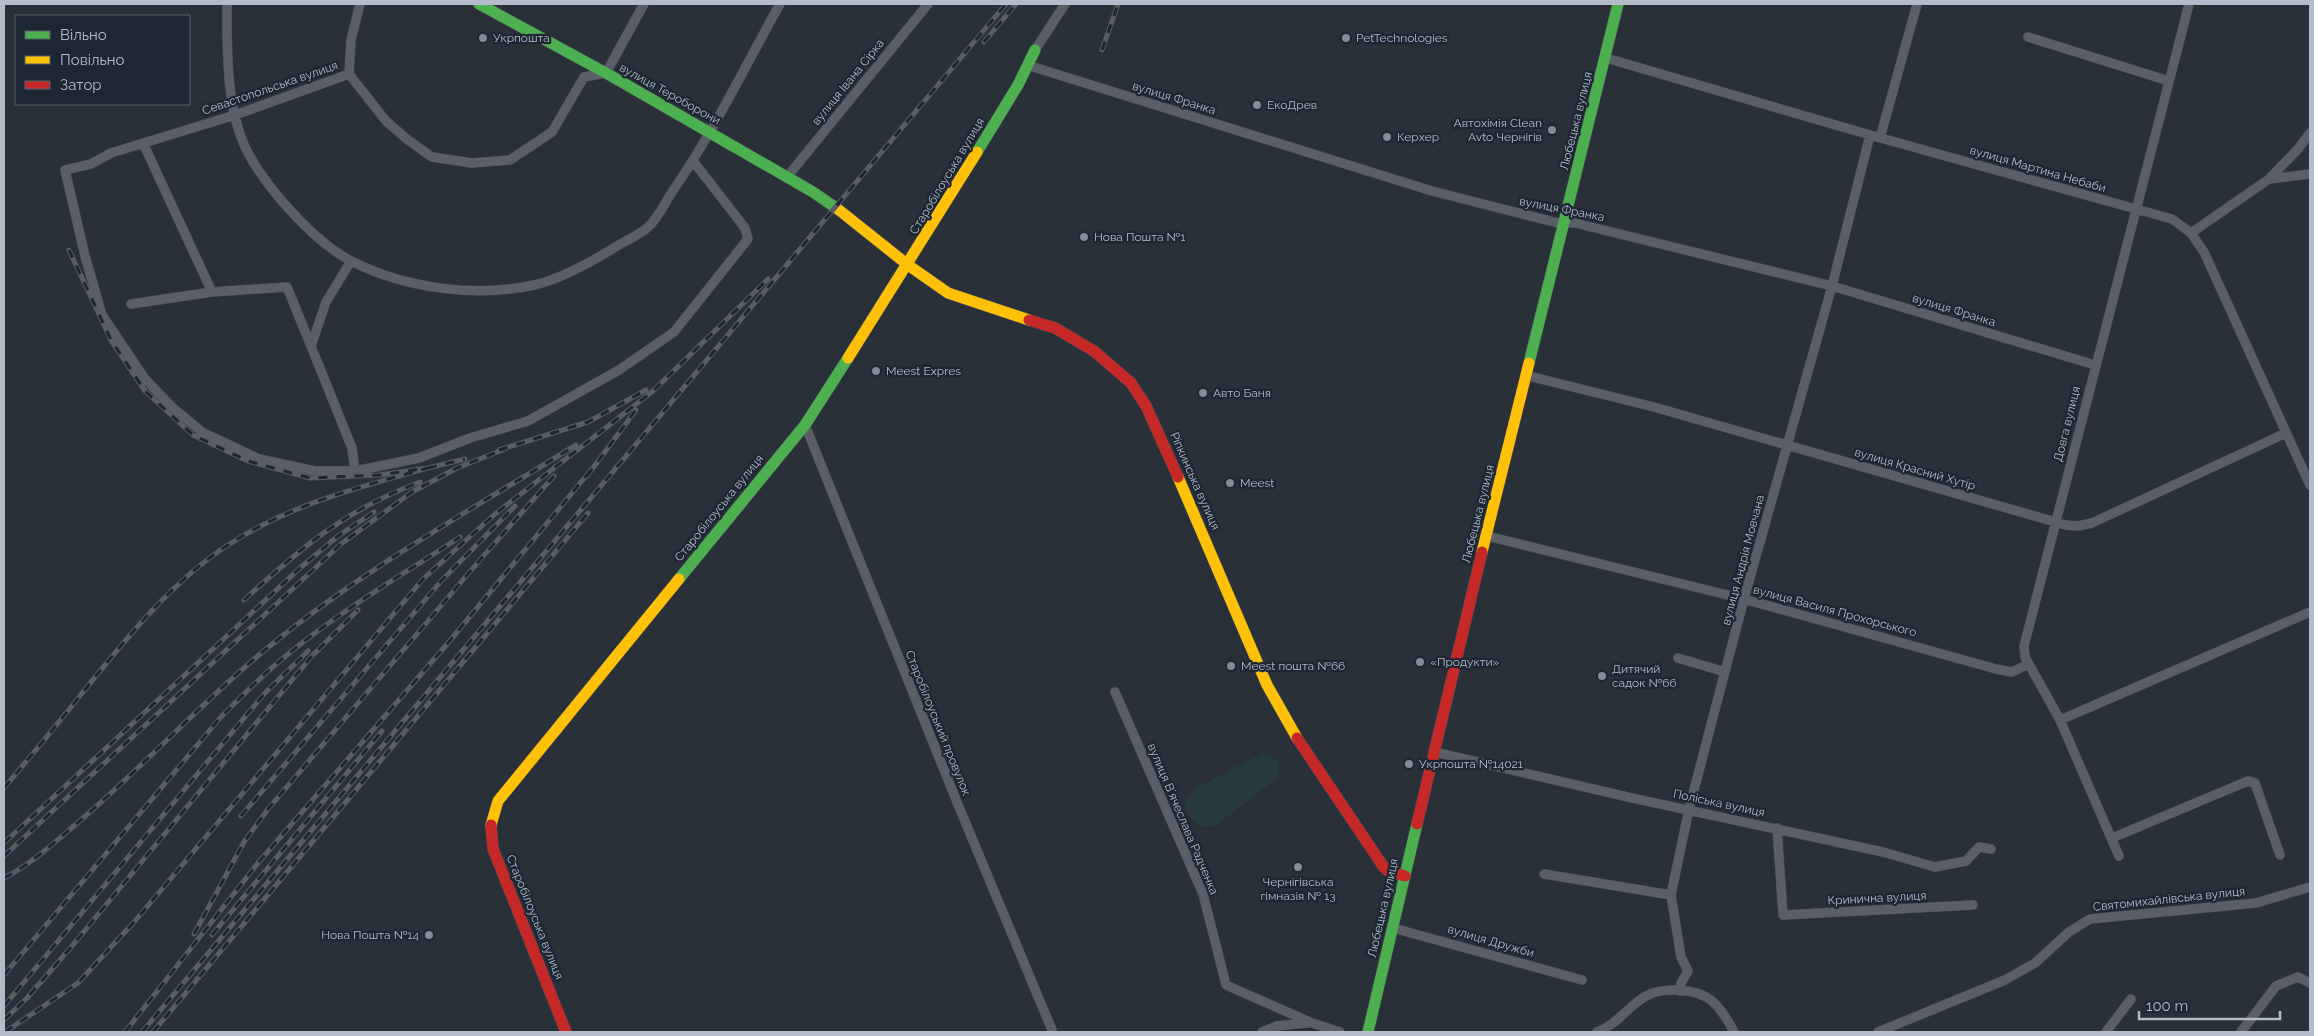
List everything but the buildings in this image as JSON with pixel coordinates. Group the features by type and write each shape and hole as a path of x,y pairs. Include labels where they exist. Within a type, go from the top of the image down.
{"main road":[{"name":"вулиця Тероборони","path":"479,4 495,8 787,177 844,213"},
{"name":"Любецька вулиця","path":"1368,1032 1459,643 1618,4"},
{"name":"Старобілоуська вулиця","path":"566,1032 493,849 491,824 498,802 805,426 908,265 1018,85 1035,50"},
{"name":"Ріпкинська вулиця","path":"844,213 908,265 948,293 1032,319 1076,339 1107,361 1132,383 1146,406 1172,462 1267,685 1281,713 1383,866 1388,871 1405,876"}],"street":[{"path":"227,4 227,52 235,115 247,150 272,188 296,217 351,261 380,274 439,288 495,290 535,285 591,262 649,227 693,161 780,4"},
{"path":"360,4 351,40 349,74 386,121 408,140 432,156 472,163 510,160 552,132 584,77 606,73 644,4"},
{"name":"вулиця Івана Сірка","path":"787,177 928,4"},
{"name":"Старобілоуська вулиця","path":"1035,50 1065,4"},
{"path":"1880,138 1917,4"},
{"name":"Довга вулиця","path":"2119,856 2060,720 2029,664 2024,646 2188,4"},
{"path":"2028,37 2168,81"},
{"name":"вулиця Мартина Небаби","path":"1606,58 1880,138 2172,219 2191,233 2204,252 2286,433 2306,466 2310,485"},
{"name":"вулиця Франка","path":"1027,65 1432,191 1563,224 1570,222 1832,286 2095,365"},
{"name":"Севастопольська вулиця","path":"349,74 235,115 110,153 91,164 65,170 85,256 102,315 145,379 172,408 202,432 259,459 315,471 355,471 419,458 470,438 528,421 619,370 674,332 748,239 745,228 693,161"},
{"path":"2191,233 2269,179 2298,149 2310,133"},
{"name":"вулиця Андрія Мовчана","path":"1680,987 1688,971 1680,958 1671,895 1689,809 1744,599 1832,286 1870,135"},
{"path":"142,143 212,292"},
{"path":"2269,179 2310,174"},
{"path":"311,346 326,302 351,261"},
{"path":"131,304 212,292 287,287 352,448 355,471"},
{"name":"вулиця Красний Хутір","path":"1525,375 1654,407 2056,523 2078,526 2092,522 2286,433"},
{"name":"Старобілоуський провулок","path":"805,426 959,807 1052,1030"},
{"name":"вулиця Василя Прохорського","path":"1487,536 1744,599 1996,669 2012,672 2029,664"},
{"path":"2060,720 2310,612"},
{"path":"1678,658 1725,672"},
{"name":"вулиця Вʼячеслава Радченка","path":"1115,692 1203,894 1226,985 1312,1023 1340,1032"},
{"name":"Поліська вулиця","path":"1435,752 1883,852 1934,867 1966,862 1979,847 1991,849"},
{"path":"2112,838 2248,781 2252,781 2280,855"},
{"name":"Кринична вулиця","path":"1777,828 1783,915 1973,905"},
{"path":"1544,874 1671,895"},
{"name":"Святомихайлівська вулиця","path":"1878,1032 2005,980 2035,963 2069,932 2090,918 2256,903 2310,887"},
{"name":"вулиця Дружби","path":"1393,928 1582,980"},
{"path":"2241,1032 2276,986 2298,977 2310,983"},
{"path":"1596,1032 1612,1024 1645,997 1680,987 1712,1000 1734,1032"},
{"path":"2106,1032 2131,999"},
{"name":"вулиця Вʼячеслава Радченка","path":"1262,1032 1295,1023 1312,1023"}],"green space":[{"path":"1263,753 1272,756 1279,764 1278,778 1219,823 1207,827 1202,826 1190,817 1186,802 1191,792"}],"railway":[{"path":"142,1032 1006,4"},
{"path":"984,42 1016,4"},
{"path":"1102,50 1118,4"},
{"path":"4,788 132,632 168,594 207,560 251,531 300,508 350,490 428,468 379,475 310,478 248,461 193,435 145,391 111,340 69,250"},
{"path":"5,1032 78,983 135,921 423,579 495,514 653,391 768,279"},
{"path":"499,450 588,422 646,390"},
{"path":"587,476 636,410"},
{"path":"4,878 35,858 82,819 231,679 291,629 410,546 576,445"},
{"path":"4,856 341,544 412,492 457,468 505,449"},
{"path":"428,468 465,459"},
{"path":"125,1032 258,863 448,643 591,470"},
{"path":"194,934 244,842 268,809 479,561 554,476"},
{"path":"244,600 285,563 326,532 369,505 420,482"},
{"path":"241,816 442,580 515,506"},
{"path":"4,843 300,568 338,536 374,512"},
{"path":"153,1032 588,513"},
{"path":"4,975 220,718 253,685 278,662 328,623 460,537"},
{"path":"4,1020 27,998 72,946 311,657 358,610"},
{"path":"4,1006 264,694 308,651"},
{"path":"212,935 382,731"}],"traffic: fast":[{"path":"479,4 606,73 813,192 839,210"},
{"path":"1529,363 1618,4"},
{"path":"977,152 1018,85 1035,50"},
{"path":"679,579 805,425 848,358"},
{"path":"1368,1032 1417,824"}],"traffic: slow":[{"path":"848,358 977,152"},
{"path":"839,210 908,265 948,293 1029,320"},
{"path":"1482,552 1529,363"},
{"path":"1178,477 1267,685 1297,738"},
{"path":"491,825 498,801 679,579"}],"traffic: jam":[{"path":"1029,320 1055,328 1094,351 1131,383 1146,406 1178,477"},
{"path":"1417,824 1482,552"},
{"path":"1297,738 1383,866 1388,871 1405,876"},
{"path":"491,825 493,849 566,1032"}],"place":[{"name":"Укрпошта","path":"483,38"},
{"name":"PetTechnologies","path":"1346,38"},
{"name":"ЕкоДрев","path":"1257,105"},
{"name":"Автохімія Clean Avto Чернігів","path":"1552,130"},
{"name":"Керхер","path":"1387,137"},
{"name":"Нова Пошта №1","path":"1084,237"},
{"name":"Meest Expres","path":"876,371"},
{"name":"Авто Баня","path":"1203,393"},
{"name":"Meest","path":"1230,483"},
{"name":"«Продукти»","path":"1420,662"},
{"name":"Meest пошта №66","path":"1231,666"},
{"name":"Дитячий садок №66","path":"1602,676"},
{"name":"Укрпошта №14021","path":"1409,764"},
{"name":"Чернігівська гімназія № 13","path":"1298,867"},
{"name":"Нова Пошта №14","path":"429,935"}]}
